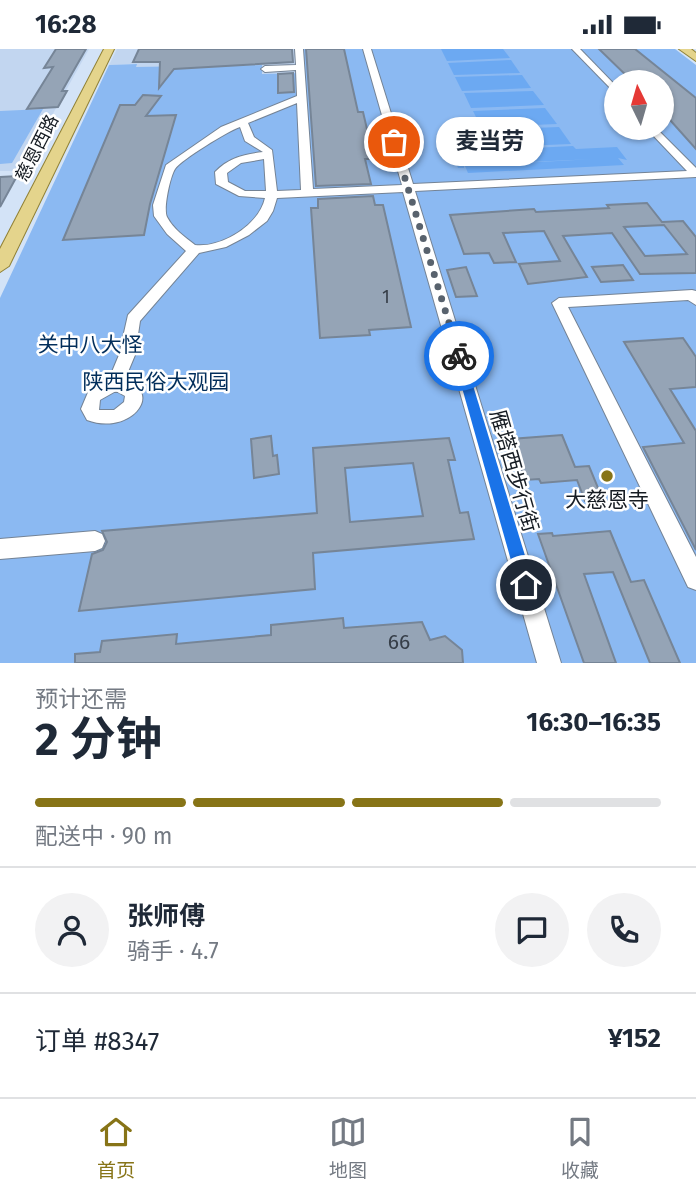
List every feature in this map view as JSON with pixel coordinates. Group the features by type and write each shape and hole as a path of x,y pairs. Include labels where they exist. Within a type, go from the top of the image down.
{"main road":[{"name":"慈恩西路","path":"0,266 109,49"},
{"path":"684,49 696,58"}],"street":[{"path":"299,49 307,193"},
{"name":"雁塔西步行街","path":"367,49 549,663"},
{"path":"576,49 604,78"},
{"path":"265,69 300,66"},
{"path":"195,250 170,232 160,216 159,205 167,172 178,159 205,145 225,129 301,98"},
{"path":"115,384 127,355 133,319 195,250 235,238 257,224 268,210 269,155 249,139 243,122"},
{"path":"663,140 696,174"},
{"path":"269,155 237,160 224,167 219,177 222,184 243,194 270,195 696,174"},
{"path":"696,300 692,295 559,303 696,579"},
{"path":"0,549 95,541"}],"shaded area":[{"path":"0,49 89,49 21,171 0,171"},
{"path":"117,49 302,49 307,73 261,74 261,65 135,68 136,64 109,65"},
{"path":"441,49 503,49 510,58 447,61"},
{"path":"511,60 520,73 454,75 448,63"},
{"path":"522,75 531,88 462,91 455,77"},
{"path":"533,91 544,105 471,108 464,93"},
{"path":"545,108 557,124 481,127 473,111"},
{"path":"559,127 571,144 492,147 483,130"},
{"path":"573,146 576,149 617,147 627,160 618,158 624,165 468,173 465,166 594,159 464,165 464,168 458,168 453,155 494,153 493,150"}],"green space":[{"path":"299,49 675,49 696,65 696,663 0,663 0,298 109,65 262,65 262,74 300,73"},
{"path":"43,109 12,163 0,164 0,111"}],"building":[{"path":"56,49 86,49 62,91 67,91 58,107 27,109 53,67 44,68"},
{"path":"139,49 292,49 293,62 174,69 159,88 160,62 133,62"},
{"path":"306,49 344,49 358,112 363,112 374,159 365,159 371,184 316,186"},
{"path":"599,49 635,49 661,70 621,70"},
{"path":"293,73 294,92 278,93 278,74"},
{"path":"674,80 696,98 696,149 674,124"},
{"path":"143,95 161,96 146,116 176,115 150,204 144,235 63,240 120,105 135,105"},
{"path":"17,176 0,207 0,177"},
{"path":"373,196 375,205 383,205 411,327 369,330 370,335 320,338 311,208 318,208 318,199"},
{"path":"647,203 662,222 683,221 696,237 696,273 640,274 612,233 563,236 587,277 528,284 519,264 560,261 544,231 503,233 516,262 494,263 489,253 464,254 450,215 534,209 536,212 609,208 607,205","holes":["664,225 687,254 645,256 624,227"]},
{"path":"623,265 633,280 601,282 592,267"},
{"path":"466,267 477,296 456,297 447,270"},
{"path":"683,338 696,357 696,387 670,389 696,431 696,550 643,447 684,443 624,342"},
{"path":"562,435 575,467 589,466 603,500 585,501 577,480 541,483 539,479 525,480 511,439"},
{"path":"271,436 273,456 277,455 279,474 254,478 251,439"},
{"path":"449,438 455,460 448,460 460,513 468,512 474,539 313,553 315,589 79,611 92,554 103,550 107,542 102,531 317,513 313,448","holes":["413,463 423,516 350,522 345,468"]},
{"path":"610,531 631,582 644,580 680,663 650,663 613,572 584,574 616,663 584,663 538,534 552,533 553,536"},
{"path":"343,618 344,628 422,622 430,640 445,636 462,650 463,663 75,663 75,654 100,652 102,641 177,634 176,644 271,635 271,625"}],"way so far":[{"path":"394,142 459,356"}],"place":[{"name":"麦当劳","path":"394,142"},
{"name":"大慈恩寺","path":"607,476"}],"route":[{"path":"459,356 526,585"}],"park label":[{"name":"关中八大怪","path":"90,345"},
{"name":"陕西民俗大观园","path":"156,382"}]}
